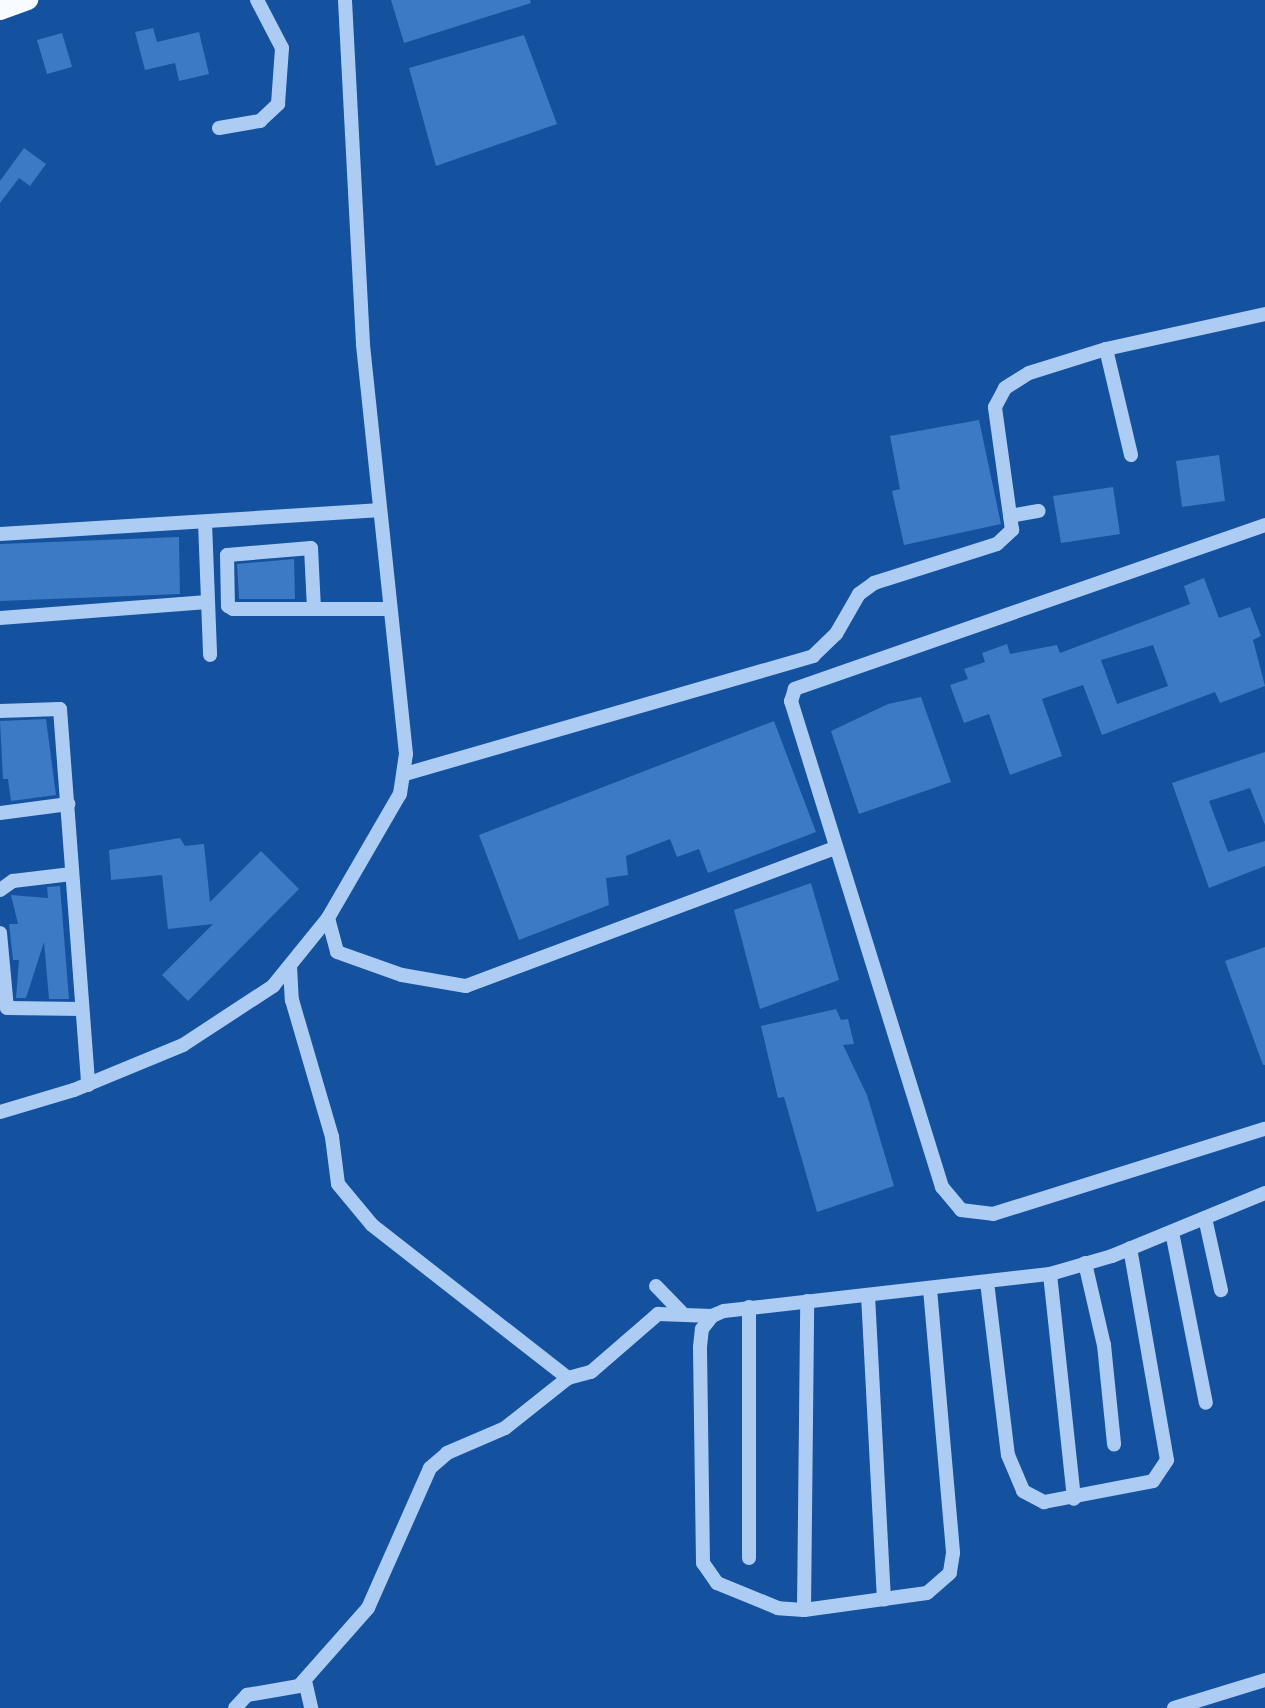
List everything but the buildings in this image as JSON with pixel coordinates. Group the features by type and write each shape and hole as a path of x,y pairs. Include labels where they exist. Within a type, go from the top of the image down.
{"street":[{"path":"219,128 260,121 278,104 282,48 257,0"},
{"path":"0,1112 88,1085 183,1045 226,1020 273,986 328,918 379,836 405,774 377,510 345,0"},
{"path":"405,774 813,656 836,634 859,594 874,583 997,544 1012,530 995,407 1005,388 1029,373 1106,349 1265,314"},
{"path":"1106,349 1131,455"},
{"path":"0,534 377,510"},
{"path":"1010,516 1039,511"},
{"path":"205,522 210,655"},
{"path":"1265,525 795,689 793,710 942,1187 961,1210 993,1214 1265,1129"},
{"path":"314,609 311,548 227,555 228,606 233,609 314,609 387,609"},
{"path":"0,618 207,602"},
{"path":"0,711 60,709 88,1085"},
{"path":"0,813 68,804"},
{"path":"328,918 337,952 402,975 466,986 836,848"},
{"path":"0,890 13,881 72,874"},
{"path":"0,933 7,1008 82,1009"},
{"path":"290,966 292,1000 332,1137 333,1170 349,1203 568,1378"},
{"path":"235,1708 247,1695 275,1693 305,1681 368,1608 430,1468 447,1453 505,1428 568,1378 591,1372 651,1318 681,1312 712,1316 749,1307 1050,1274 1130,1248 1265,1193"},
{"path":"1205,1218 1221,1290"},
{"path":"1172,1232 1206,1403"},
{"path":"987,1282 1015,1478 1023,1491 1044,1502 1074,1499 1153,1481 1165,1469 1130,1248"},
{"path":"1085,1263 1104,1345 1114,1444"},
{"path":"1050,1274 1074,1499"},
{"path":"656,1286 681,1312"},
{"path":"712,1316 702,1329 700,1347 703,1563 728,1591 804,1610 927,1593 940,1585 952,1565 930,1289"},
{"path":"868,1295 884,1600"},
{"path":"804,1610 807,1301"},
{"path":"749,1307 749,1558"},
{"path":"1174,1708 1265,1680"},
{"path":"305,1681 311,1708"}]}
